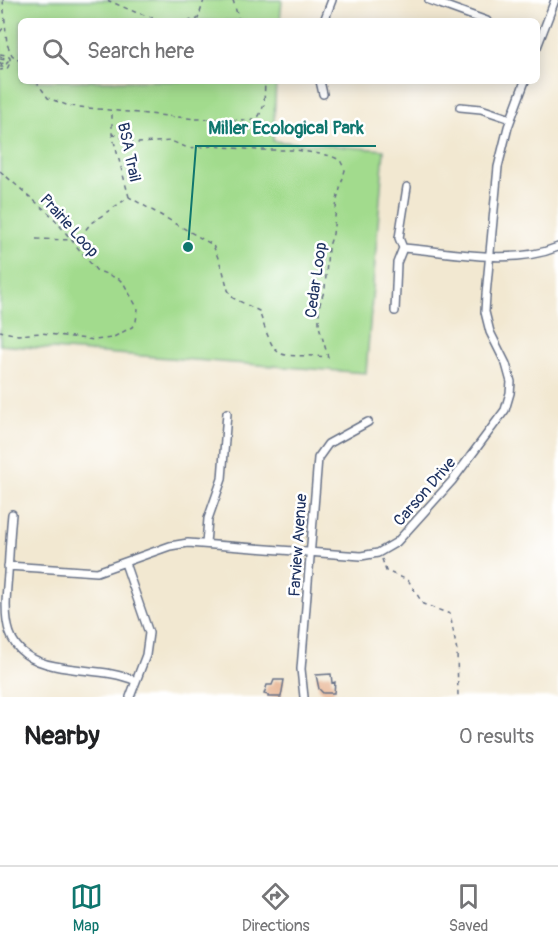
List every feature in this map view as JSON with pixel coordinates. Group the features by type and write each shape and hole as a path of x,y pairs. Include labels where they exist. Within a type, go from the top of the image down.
{"street":[{"path":"325,18 332,0"},
{"path":"429,0 479,18"},
{"path":"540,37 555,0"},
{"path":"321,84 323,94"},
{"name":"Carson Drive","path":"380,553 398,542 440,495 476,452 507,406 511,387 508,372 490,332 485,312 498,167 511,119 524,84"},
{"path":"460,107 481,109 511,119"},
{"path":"395,311 397,263 403,248 399,238 407,187"},
{"path":"403,248 490,256 522,256 558,247"},
{"path":"206,544 208,519 222,479 227,413"},
{"name":"Farview Avenue","path":"304,697 301,669 316,469 319,455 335,439 368,422"},
{"path":"12,514 5,619 11,636 25,654 45,664 108,672 136,681"},
{"path":"8,566 93,572 170,546 188,543 356,556 380,553"},
{"path":"125,563 149,633 146,655 130,697"}],"path":[{"path":"3,0 7,44 12,55 18,60"},
{"path":"107,0 154,18"},
{"path":"198,18 204,0"},
{"path":"233,0 239,18"},
{"path":"0,32 5,26"},
{"path":"38,84 48,98 69,106 197,119 252,120 259,116 264,105 266,84"},
{"name":"BSA Trail","path":"72,240 80,237 91,223 129,197 112,134 112,110"},
{"name":"Cedar Loop","path":"112,134 137,143 171,141 188,148 213,146 257,150 296,150 331,156 340,160 345,170 328,249 325,288 319,301 319,326 328,357 316,355 286,357 274,349 264,329 259,311 233,298 228,290 213,245 129,197"},
{"name":"Prairie Loop","path":"0,171 52,216 96,270 124,284 138,309 136,321 132,327 112,338 95,340 41,333 18,335 0,331"},
{"path":"36,238 72,240"},
{"path":"380,553 386,571 408,580 423,604 450,614 457,651 458,697"}],"green space":[{"path":"0,0 282,0 280,18 18,18 18,84 276,84 273,141 384,150 366,373 0,345"}],"building":[{"path":"331,674 332,683 335,682 334,693 323,693 319,689 316,675"},
{"path":"274,680 284,680 281,697 268,697 264,694 267,685 272,685"}],"place":[{"name":"Miller Ecological Park","path":"188,247"}]}
